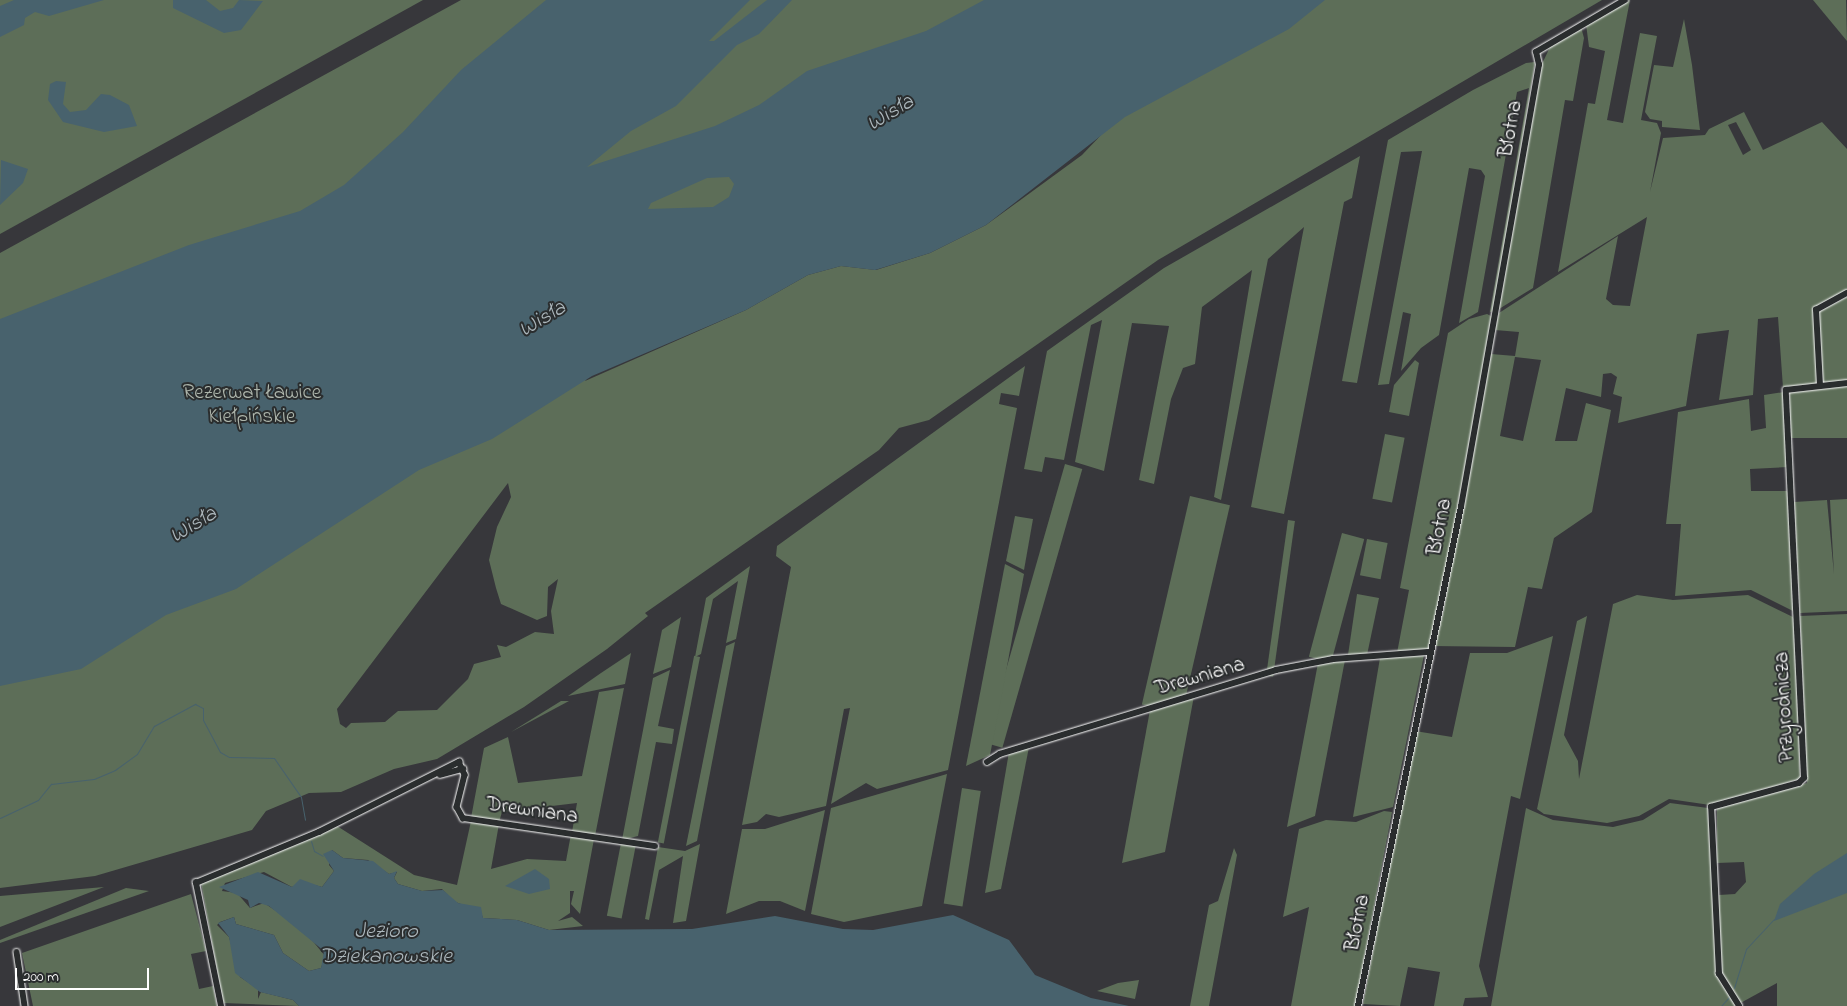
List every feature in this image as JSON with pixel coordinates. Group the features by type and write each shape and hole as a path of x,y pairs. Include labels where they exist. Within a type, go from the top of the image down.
{"street":[{"name":"Błotna","path":"1358,1006 1428,652 1438,624 1496,315 1539,65 1536,52 1625,0"},
{"path":"1847,293 1816,310 1820,386 1847,383"},
{"name":"Przyrodnicza","path":"1739,1006 1719,974 1711,807 1799,783 1805,774 1786,390 1820,386"},
{"name":"Drewniana","path":"987,762 1000,754 1276,670 1333,658 1428,652"},
{"path":"221,1006 196,883 319,832 459,762 463,769 438,774"},
{"name":"Drewniana","path":"463,769 457,807 463,818 655,846"},
{"path":"17,952 25,1006"}],"green space":[{"path":"0,0 423,0 0,234"},
{"name":"Rezerwat Ławice Kiełpińskie","path":"461,0 1602,0 1158,260 929,420 899,428 879,450 645,613 648,616 607,649 524,707 437,759 394,769 341,792 309,793 266,811 252,830 95,876 0,888 0,253","holes":["1103,133 1082,155 986,225 930,253 876,270 841,266 808,275 746,310 585,381 625,328","508,483 511,497 497,527 489,560 496,588 501,604 537,620 547,616 548,587 558,579 551,611 554,634 535,632 506,647 497,645 501,657 474,664 468,679 437,710 398,711 385,722 351,723 346,728 340,724 337,709"]},
{"path":"1630,0 1607,120 1623,123 1640,33 1657,36 1641,120 1657,123 1661,133 1650,192 1663,138 1705,135 1709,129 1744,112 1763,150 1822,122 1847,149 1847,290 1813,310 1818,384 1783,388 1778,317 1758,319 1753,395 1719,400 1729,330 1697,334 1686,406 1618,423 1622,397 1613,394 1617,377 1611,373 1603,374 1601,397 1566,388 1555,441 1577,441 1586,403 1611,410 1592,512 1554,538 1542,589 1528,587 1515,647 1432,646 1443,613 1491,354 1515,356 1519,332 1495,330 1499,313 1618,236 1606,299 1613,305 1630,306 1647,217 1558,272 1588,103 1595,104 1605,51 1589,47 1586,24","holes":["1736,122 1751,150 1743,155 1728,125","1515,357 1541,360 1523,441 1500,436"]},
{"path":"1813,0 1846,0 1847,41"},
{"path":"1684,19 1700,130 1662,127 1662,121 1650,119 1645,112 1654,65 1673,67"},
{"path":"1581,27 1584,38 1573,101 1565,100 1533,288 1499,309 1541,66 1551,45"},
{"path":"1535,62 1494,311 1490,312 1529,88 1517,92 1478,312 1459,323 1485,176 1481,170 1469,168 1439,335 1421,348 1401,371 1411,314 1403,312 1389,384 1378,385 1422,151 1401,152 1357,383 1342,381 1388,140 1473,90 1526,63"},
{"path":"1360,156 1352,198 1344,202 1284,514 1251,507 1304,227 1268,259 1221,500 1214,497 1252,270 1202,307 1195,364 1183,368 1171,399 1154,484 1139,480 1169,326 1132,323 1104,471 1075,462 1102,320 1091,325 1064,460 1045,457 1042,472 1024,469 1047,351 1164,268"},
{"path":"1847,297 1847,381 1823,383 1818,312"},
{"path":"1487,314 1493,317 1435,628 1428,651 1397,653 1409,590 1400,588 1448,333 1469,319"},
{"path":"1415,360 1419,363 1409,416 1389,412 1394,385"},
{"path":"1025,366 1019,396 1001,393 999,404 1017,408 948,770 877,789 866,783 831,804 850,708 844,709 826,806 779,817 766,814 757,822 742,825 791,567 776,556 777,546"},
{"path":"1790,385 1847,385 1847,438 1790,438"},
{"path":"1784,392 1788,467 1750,469 1751,491 1789,491 1795,612 1751,590 1675,596 1681,524 1666,524 1678,412 1749,399 1751,431 1766,428 1764,395"},
{"path":"1385,434 1405,438 1392,503 1372,499"},
{"path":"1065,464 1082,469 1002,748 985,743"},
{"path":"1190,496 1230,505 1182,714 1142,705"},
{"path":"1847,499 1847,611 1800,613 1794,502 1827,500 1834,574 1830,500"},
{"path":"1015,516 1033,519 1024,570 1006,561"},
{"path":"1288,520 1295,521 1273,676 1266,675"},
{"path":"1342,533 1364,539 1331,663 1309,657"},
{"path":"1367,539 1388,543 1381,579 1360,575"},
{"path":"1005,564 1024,574 1001,699 990,755 966,766"},
{"path":"750,566 736,639 726,643 738,581 713,599 701,654 695,657 706,598"},
{"path":"1357,594 1379,598 1367,655 1348,655"},
{"path":"1637,595 1673,600 1748,595 1795,618 1800,779 1710,805 1669,799 1639,816 1607,823 1544,814 1537,809 1577,621 1587,616 1564,735 1578,761 1579,779 1613,604"},
{"path":"1847,614 1847,1006 1777,1006 1777,983 1735,1006 1491,1006 1526,808 1553,820 1613,827 1643,820 1670,803 1708,808 1714,916 1719,910 1719,895 1735,894 1746,882 1744,862 1717,863 1717,808 1807,783 1800,616"},
{"path":"681,617 671,667 653,674 662,630"},
{"path":"1553,636 1520,799 1511,796 1479,966 1488,997 1465,998 1463,1006 1434,1006 1440,972 1408,967 1400,1006 1363,1004 1415,731 1452,737 1470,653 1507,653"},
{"path":"735,642 697,841 686,846 726,646"},
{"path":"631,653 625,684 568,696 601,673"},
{"path":"1424,655 1393,807 1353,817 1380,658"},
{"path":"694,656 700,657 664,844 658,842"},
{"path":"1345,660 1315,816 1287,827 1318,663"},
{"path":"670,670 658,726 674,729 672,744 656,742 638,836 622,840 653,678"},
{"path":"624,688 595,836 572,832 577,803 502,812 499,822 471,818 484,748 508,737 518,783 582,776 599,692"},
{"path":"1194,696 1165,852 1122,863 1150,710"},
{"path":"561,701 569,701 511,732"},
{"path":"1029,747 1001,889 985,893 1009,752"},
{"path":"947,774 922,906 844,922 811,914 831,808"},
{"path":"962,788 981,791 962,907 944,904"},
{"path":"825,810 805,911 780,901 759,901 726,914 742,829 765,829"},
{"path":"1384,811 1392,812 1355,1006 1291,1006 1309,907 1283,917 1299,829 1326,820 1356,822"},
{"path":"471,821 499,824 491,869 527,859 566,861 571,834 594,839 580,914 571,904 574,891 570,891 570,913 558,921 572,917 583,926 549,930 517,920 483,918 481,912 453,901 442,889 422,891 398,884 394,878 397,872 389,874 368,860 343,858 332,850 329,865 334,871 322,887 303,882 292,887 264,872 225,883 222,891 237,893 250,908 264,903 302,928 325,956 321,968 309,971 283,953 274,935 236,924 234,917 220,922 217,925 229,937 240,977 258,989 258,999 261,992 293,1000 299,1006 223,1003 201,882 337,826 414,875 457,885"},
{"path":"621,843 636,846 622,919 607,916"},
{"path":"700,844 686,921 673,923 683,856 659,870 649,920 645,919 658,847 685,851"},
{"path":"1234,848 1237,855 1209,1006 1190,1006 1209,905 1218,901"},
{"path":"104,887 0,927 0,896"},
{"path":"126,888 149,891 0,943 0,940"},
{"path":"191,894 206,951 191,954 199,989 213,986 217,1006 33,1006 22,953"},
{"path":"1139,980 1135,999 1097,991 1118,983"}],"water":[{"path":"14,0 104,0 49,16 35,12 25,18 24,25 0,37 0,6"},
{"path":"173,0 206,0 220,11 233,8 239,0 263,1 241,30 224,33 173,8"},
{"name":"Rezerwat Ławice Kiełpińskie","path":"546,0 750,0 709,41 714,41 767,0 792,0 759,34 737,45 676,106 631,131 587,167 715,126 759,105 807,71 926,31 984,0 1325,0 1289,29 1125,117 986,225 930,253 875,270 841,266 808,275 746,310 592,376 492,439 419,470 236,589 166,615 81,669 0,686 0,319 189,245 300,211 344,185 403,132 461,70","holes":["729,177 734,184 729,197 713,207 648,209 651,203 707,178"]},
{"path":"56,81 66,82 63,104 70,112 86,110 101,94 110,95 129,105 137,126 104,132 63,122 48,100 50,84"},
{"path":"1,160 28,169 23,183 0,205"},
{"name":"Jezioro Dziekanowskie","path":"332,850 343,858 373,861 389,874 397,871 394,878 398,884 422,891 443,890 458,903 481,907 483,918 517,920 549,930 692,929 775,916 843,929 873,930 953,915 1009,940 1035,975 1091,998 1129,1006 299,1006 293,1000 260,992 235,973 229,937 218,923 234,917 236,924 274,935 283,953 309,971 321,968 324,951 269,906 259,903 250,908 248,900 219,887 258,872 292,887 300,879 322,887 334,871 323,854"},
{"path":"1847,853 1847,893 1774,921 1780,904 1814,874"},
{"path":"535,869 549,879 550,889 529,894 505,886"}],"waterway":[{"path":"0,818 38,800 51,784 94,779 115,770 137,754 154,726 195,704 203,708 203,720 220,752 229,757 274,758 301,797 305,820"},
{"path":"311,841 314,851 323,856"},
{"path":"1734,988 1746,949 1774,919"},
{"path":"1721,1006 1730,996"}],"water label":[{"name":"Wisła","path":"891,114"},
{"name":"Wisła","path":"543,320"},
{"name":"Wisła","path":"194,526"}]}
